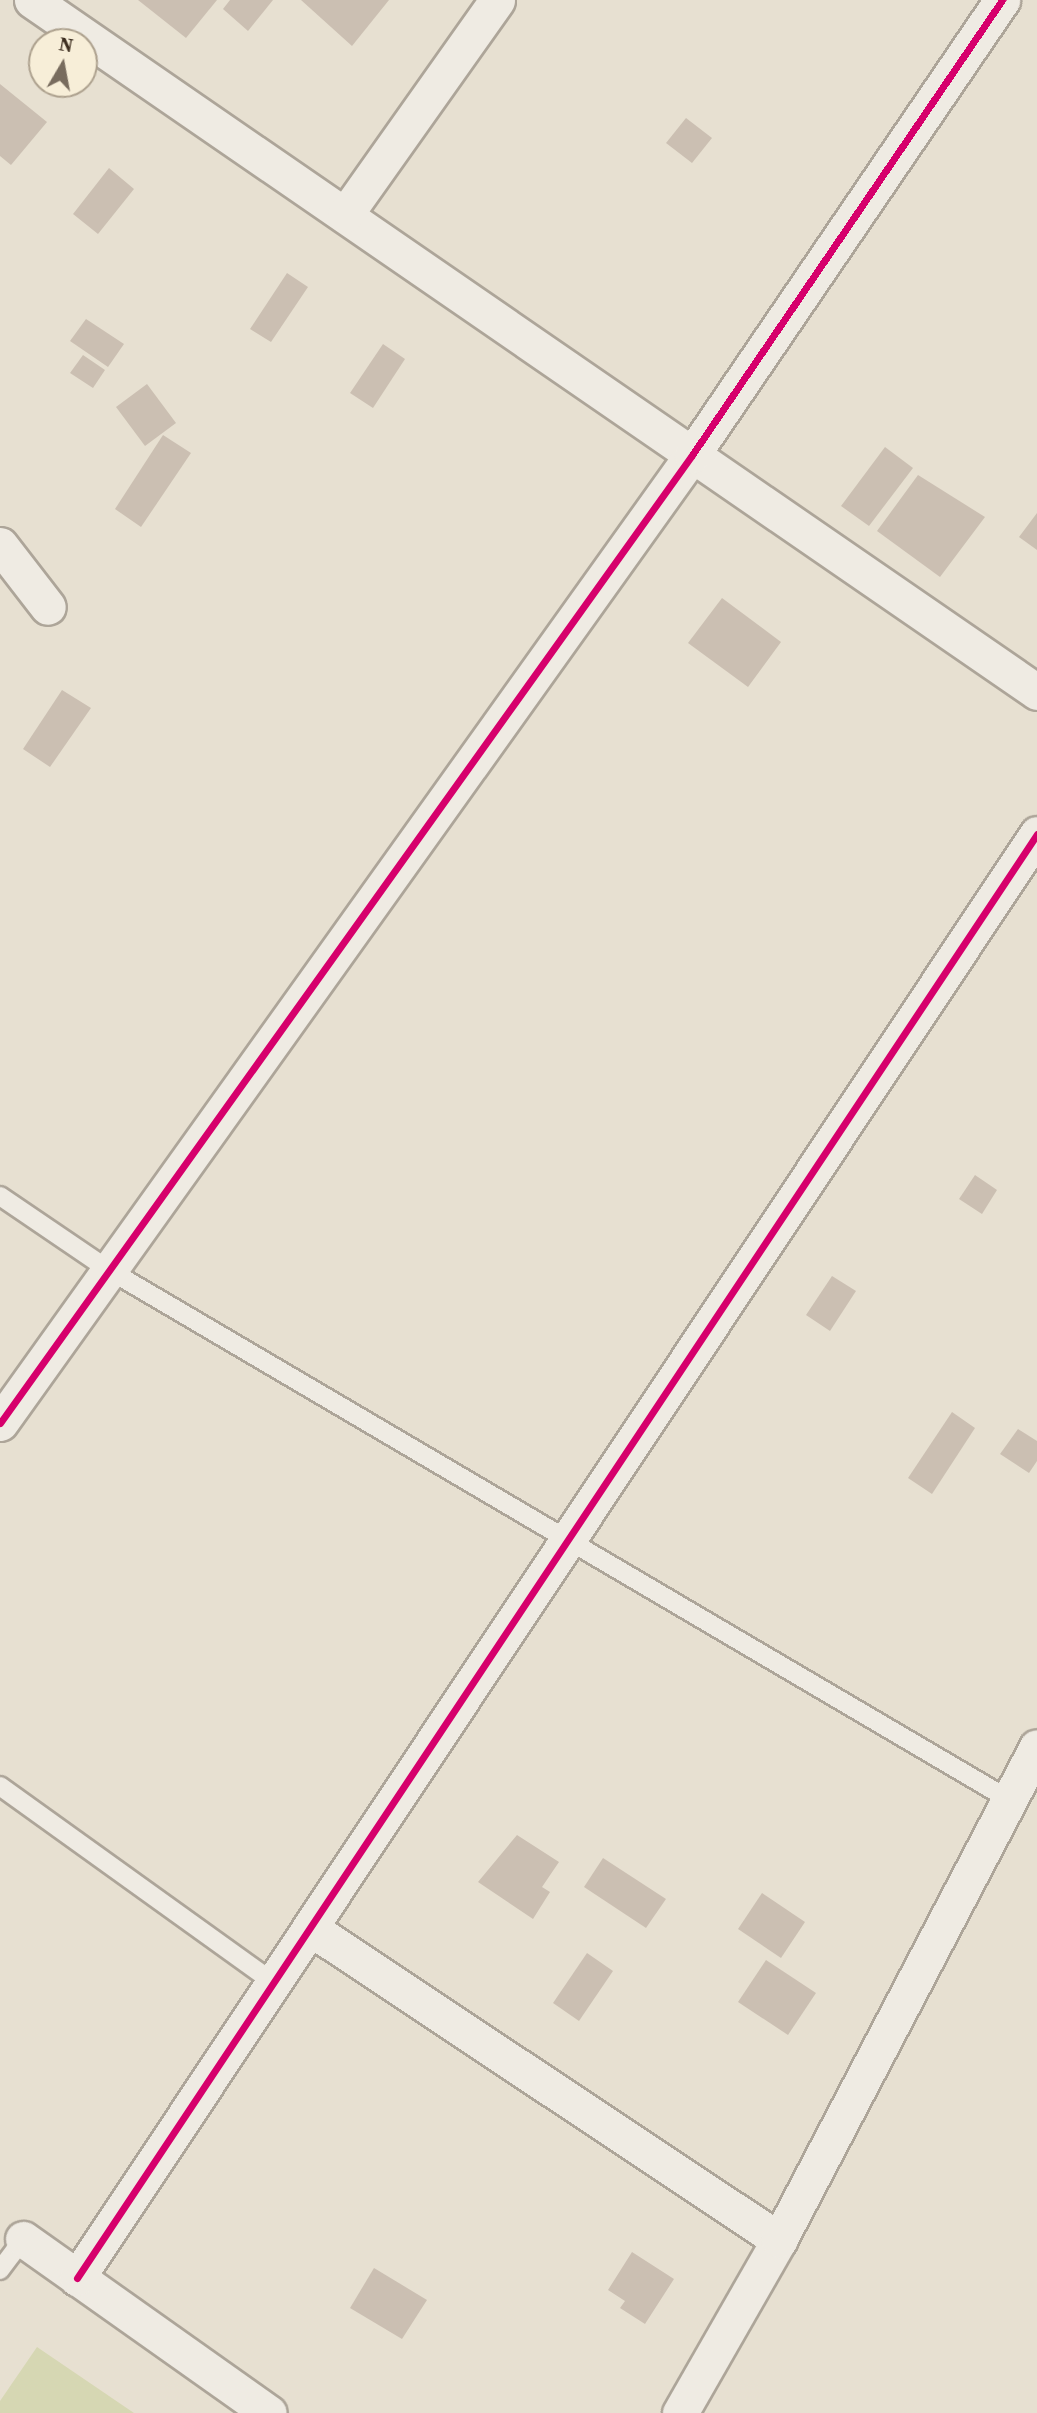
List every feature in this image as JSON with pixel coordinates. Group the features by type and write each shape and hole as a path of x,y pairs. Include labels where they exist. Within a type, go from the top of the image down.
{"street":[{"path":"32,0 1037,692"},
{"path":"345,215 497,0"},
{"path":"0,1423 692,455 1002,0"},
{"path":"0,545 48,607"},
{"path":"77,2278 313,1930 1037,834"},
{"path":"680,2413 779,2240 1037,1747"},
{"path":"313,1930 779,2240"},
{"path":"23,2239 270,2413"}],"lane":[{"path":"0,1196 109,1270 1008,1799"},
{"path":"0,1786 276,1984"},
{"path":"0,2270 23,2239"}],"green space":[{"path":"37,2347 134,2413 0,2413 0,2401"}],"building":[{"path":"138,0 217,0 186,38"},
{"path":"230,0 273,0 248,31 223,9"},
{"path":"301,0 389,0 352,46"},
{"path":"0,84 47,122 11,165 0,156"},
{"path":"686,118 712,138 692,163 666,143"},
{"path":"109,168 134,189 98,234 73,214"},
{"path":"287,273 308,287 271,342 250,329"},
{"path":"86,319 124,344 108,367 70,341"},
{"path":"383,344 405,359 373,408 350,393"},
{"path":"83,355 105,370 93,388 70,373"},
{"path":"147,384 176,423 145,446 116,407"},
{"path":"163,435 191,453 141,527 115,509"},
{"path":"885,447 913,468 869,526 841,506"},
{"path":"918,475 985,517 940,577 877,531"},
{"path":"1037,513 1037,550 1019,537"},
{"path":"722,598 781,642 748,687 688,643"},
{"path":"62,690 91,708 50,767 23,749"},
{"path":"975,1175 997,1190 982,1214 959,1199"},
{"path":"832,1276 856,1291 830,1331 806,1315"},
{"path":"952,1412 975,1428 932,1494 908,1478"},
{"path":"1018,1429 1037,1441 1037,1461 1029,1473 1000,1454"},
{"path":"517,1835 559,1862 542,1887 550,1892 533,1919 478,1882"},
{"path":"603,1858 666,1899 646,1928 584,1887"},
{"path":"762,1893 805,1922 781,1958 738,1929"},
{"path":"587,1953 613,1971 579,2021 553,2003"},
{"path":"766,1960 816,1993 788,2035 738,2002"},
{"path":"632,2252 674,2279 645,2324 620,2308 625,2301 608,2290"},
{"path":"374,2268 427,2300 402,2339 350,2308"}],"cycle path":[{"path":"0,1423 692,455 1002,0"},
{"path":"77,2278 1037,834"}]}
